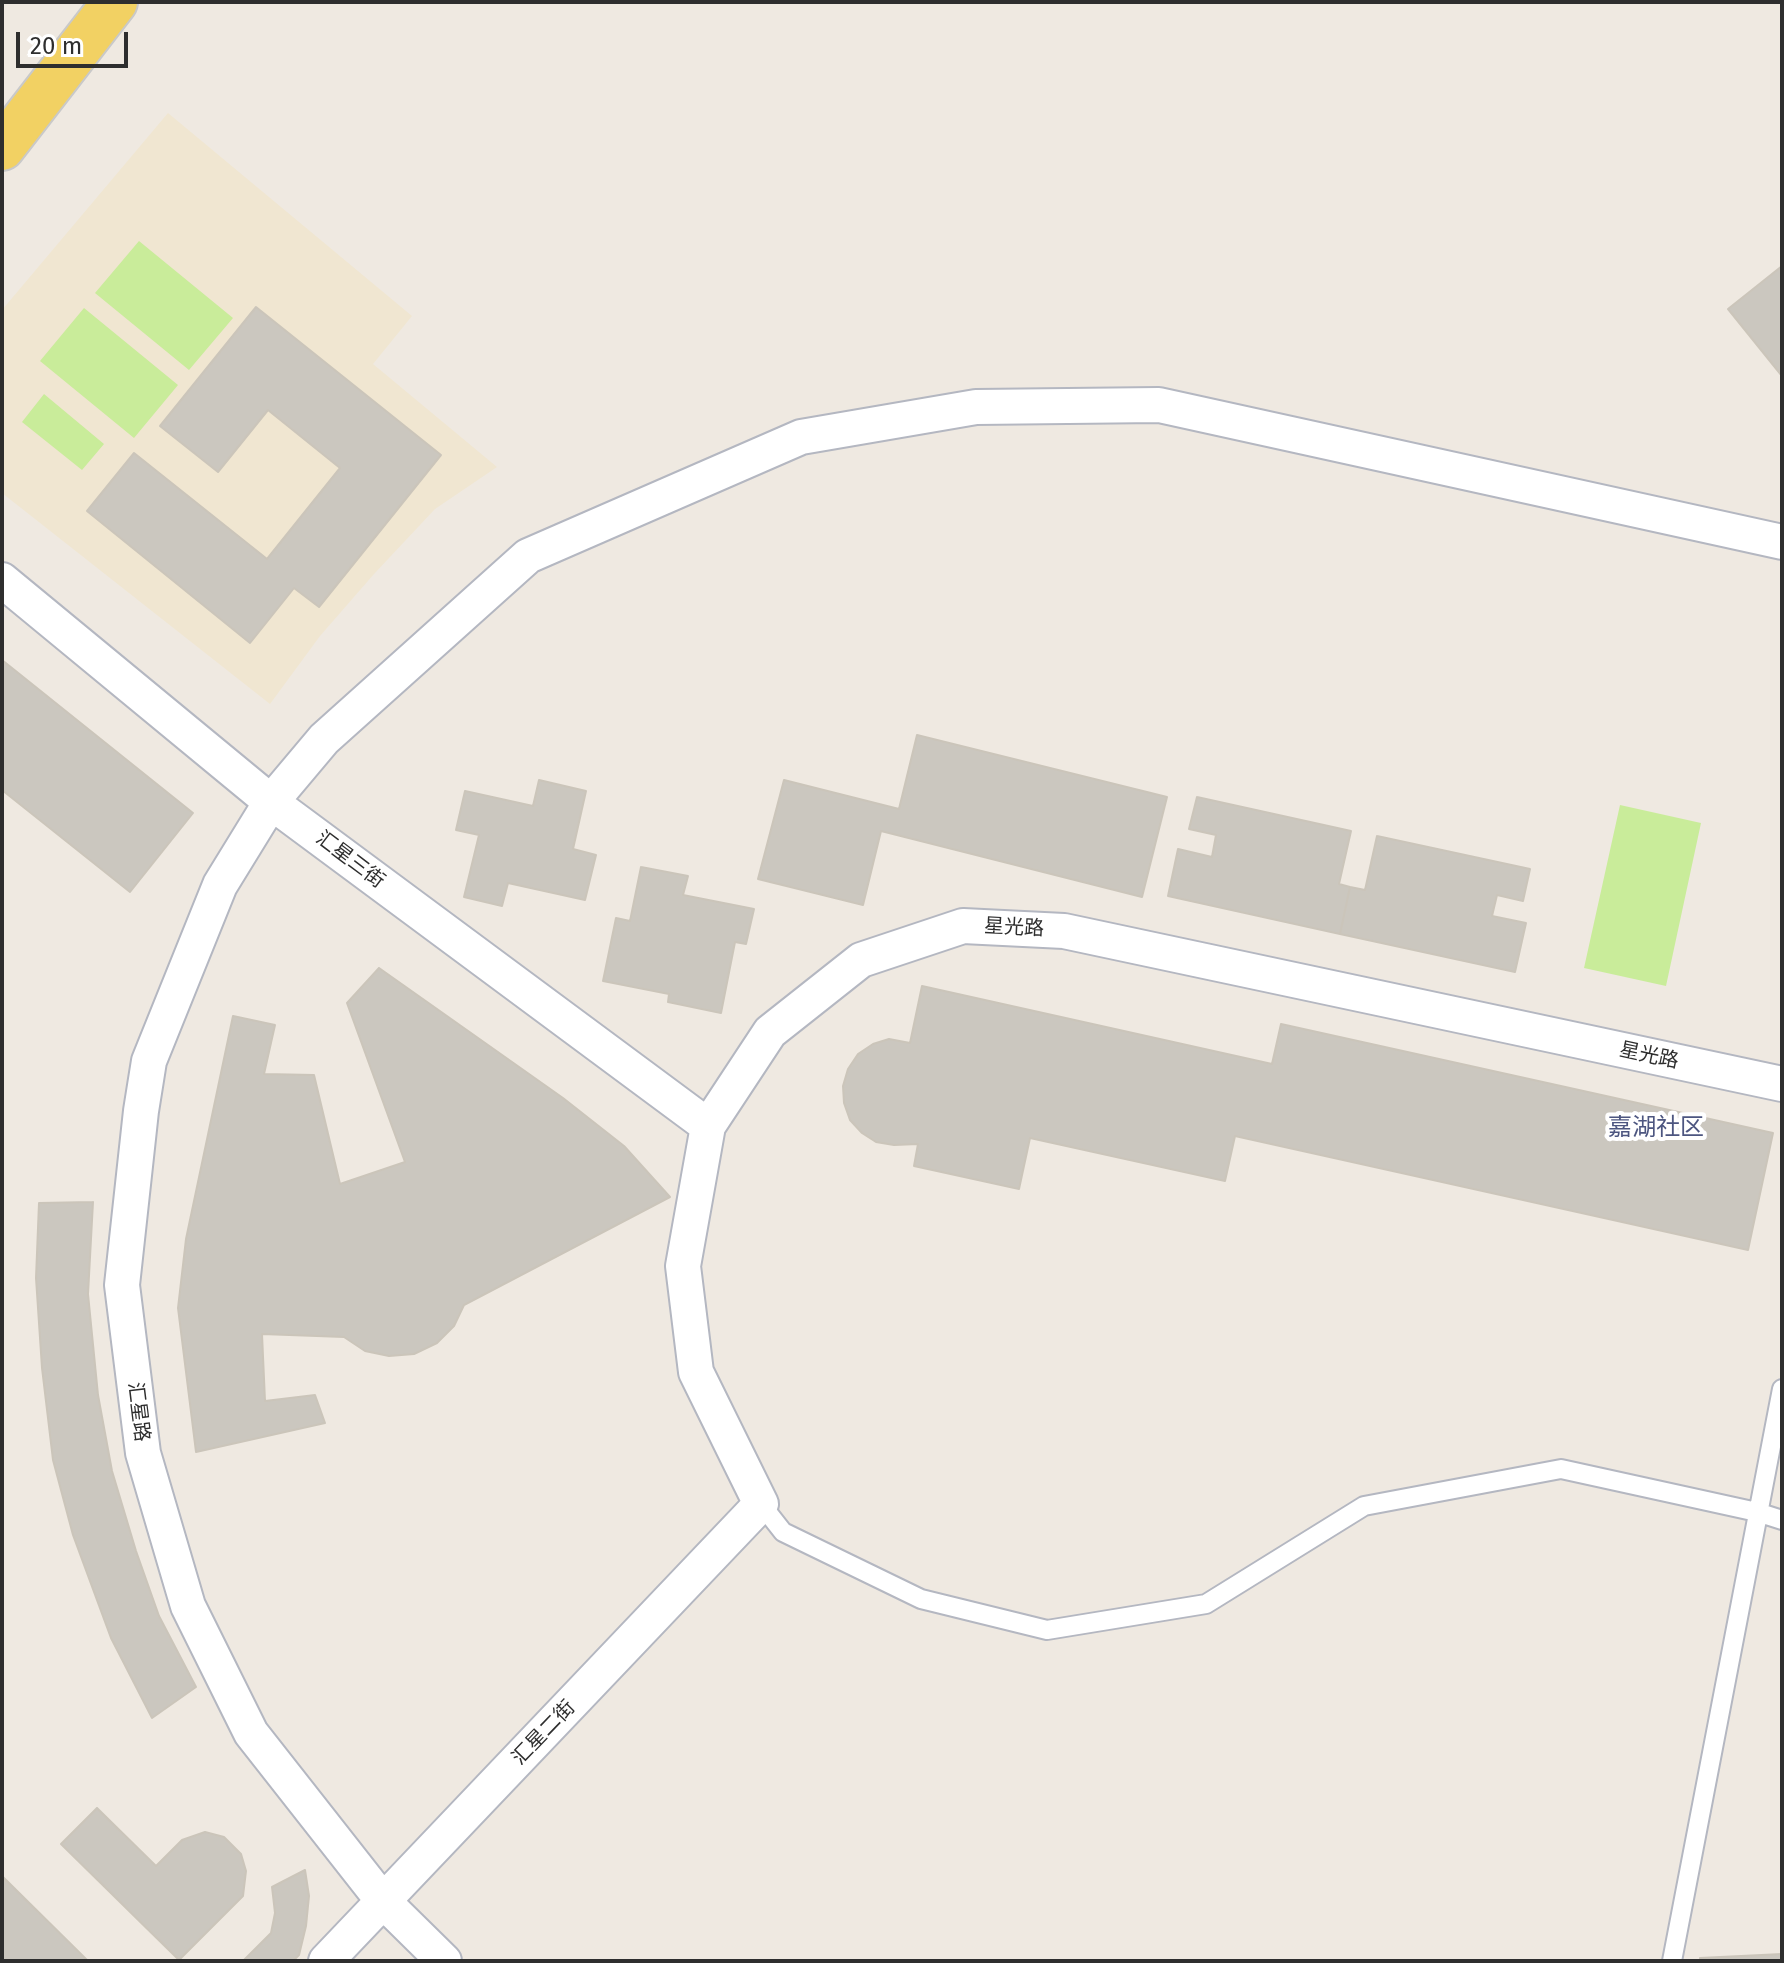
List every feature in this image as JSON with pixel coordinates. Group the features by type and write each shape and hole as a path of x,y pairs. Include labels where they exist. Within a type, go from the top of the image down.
{"main road":[{"path":"2,148 115,2"}],"street":[{"name":"汇星路","path":"444,1961 383,1901 251,1733 188,1606 143,1453 122,1285 149,1061 220,885 271,802 324,739 528,556 801,437 976,407 1159,405 1782,542"},
{"name":"汇星三街","path":"2,580 271,802 708,1126"},
{"name":"星光路","path":"761,1504 696,1372 683,1266 708,1126 770,1032 861,960 963,926 1064,931 1782,1084"},
{"name":"汇星二街","path":"326,1961 761,1504"}],"lane":[{"path":"1672,1961 1782,1389"},
{"path":"761,1504 783,1532 921,1599 1047,1630 1206,1604 1364,1506 1561,1469 1782,1520"}],"shaded area":[{"path":"168,113 412,316 373,364 497,467 435,509 320,636 270,704 2,493 2,310"}],"green space":[{"path":"139,241 233,318 189,370 95,293"},
{"path":"84,308 178,385 134,438 40,361"},
{"path":"44,394 104,444 82,470 22,422"},
{"path":"1620,805 1701,823 1666,986 1584,968"}],"building":[{"path":"1782,266 1782,376 1728,309"},
{"path":"256,307 441,455 319,607 294,588 250,643 87,511 134,453 267,559 340,468 268,410 218,472 160,426"},
{"path":"2,660 193,813 130,892 2,790"},
{"path":"917,735 1167,797 1142,897 881,831 863,905 758,879 784,780 899,809"},
{"path":"539,780 586,791 573,849 596,855 585,900 508,883 502,906 464,897 479,835 456,830 465,791 533,806"},
{"path":"1197,797 1351,831 1339,884 1350,887 1340,934 1168,896 1178,849 1212,857 1216,835 1189,829"},
{"path":"1377,836 1530,869 1523,901 1497,895 1492,916 1526,923 1515,972 1340,934 1350,887 1365,890"},
{"path":"641,867 688,876 683,895 754,909 746,944 735,942 721,1013 668,1002 669,994 603,981 616,918 630,921"},
{"path":"379,968 563,1098 624,1146 670,1197 464,1305 454,1326 437,1343 414,1354 389,1356 365,1351 344,1337 262,1334 265,1401 315,1395 325,1423 196,1452 178,1308 186,1239 233,1016 275,1025 264,1074 314,1075 340,1184 405,1162 347,1003"},
{"path":"922,986 1272,1064 1281,1024 1773,1133 1748,1250 1235,1136 1225,1181 1030,1138 1019,1189 914,1166 918,1144 876,1142 862,1133 850,1120 844,1103 843,1086 848,1069 858,1054 873,1044 889,1039 910,1043"},
{"path":"93,1202 88,1294 98,1395 112,1471 159,1616 196,1687 152,1718 111,1638 73,1535 53,1460 42,1368 36,1278 39,1203"},
{"path":"97,1808 156,1866 182,1840 205,1832 224,1837 241,1854 246,1871 243,1896 179,1960 61,1844"},
{"path":"305,1870 309,1896 299,1955 293,1961 243,1961 271,1933 275,1913 272,1887"},
{"path":"2,1876 88,1961 2,1961"},
{"path":"1782,1954 1782,1961 1700,1961 1700,1958"}],"district":[{"name":"嘉湖社区","path":"1656,1128"}]}
